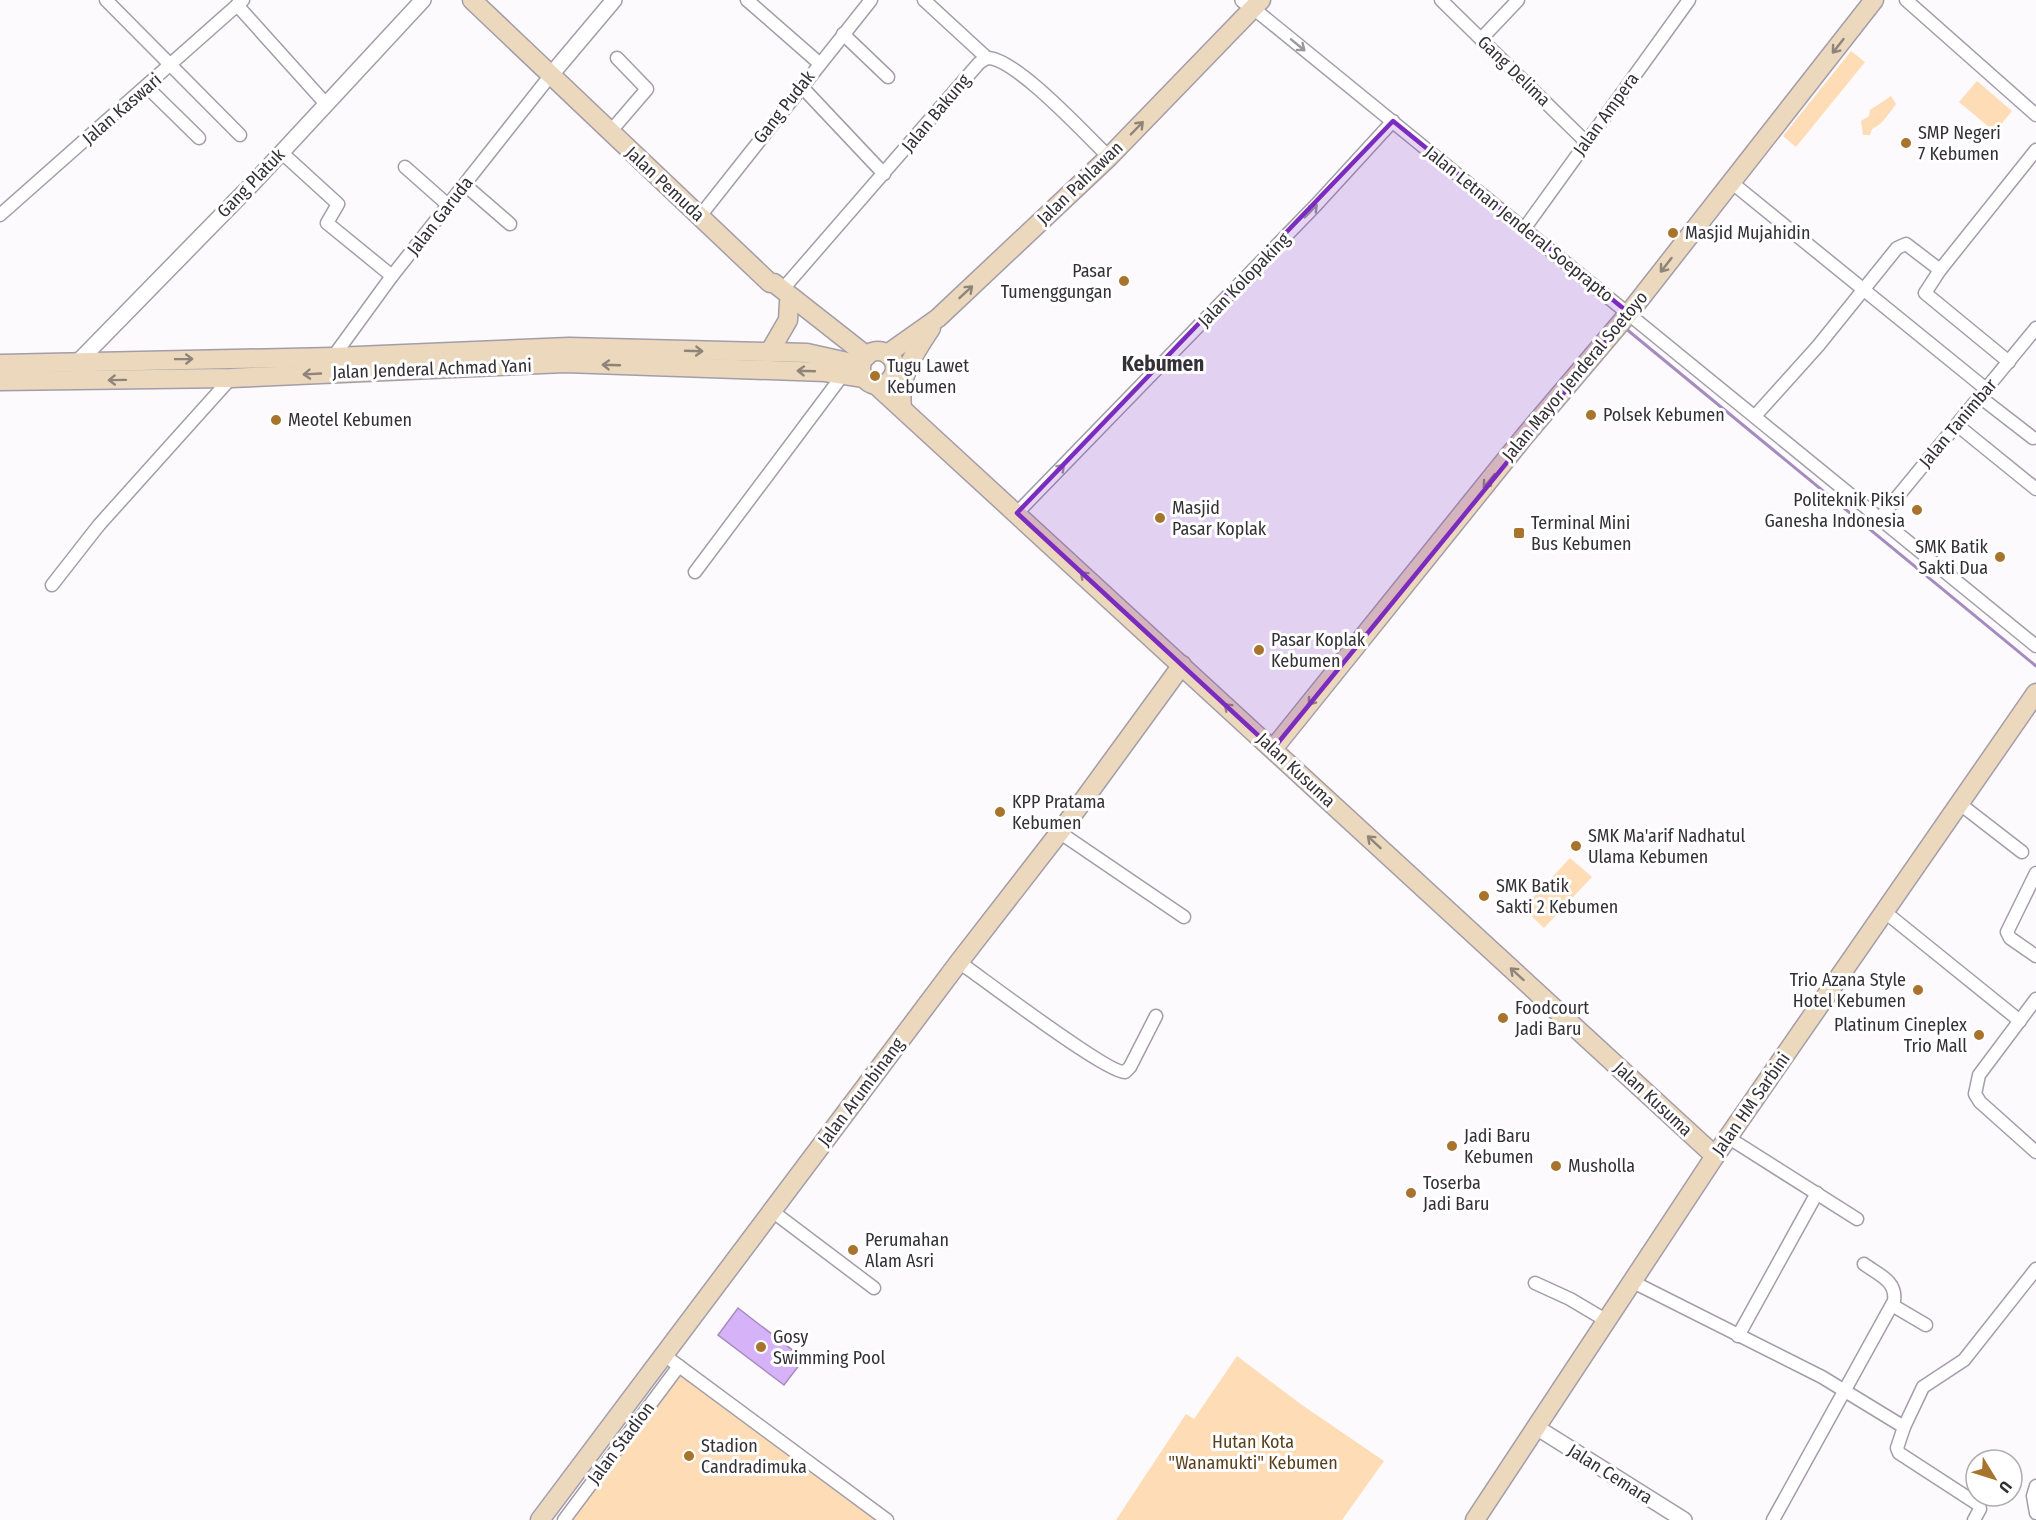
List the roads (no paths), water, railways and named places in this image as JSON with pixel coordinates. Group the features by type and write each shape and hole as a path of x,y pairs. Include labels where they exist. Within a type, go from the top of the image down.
{"main road":[{"name":"Jalan Pemuda","path":"472,0 780,292 866,369"},
{"name":"Jalan Mayor Jenderal Soetoyo","path":"1273,749 1524,437 1629,313 1874,0"},
{"name":"Jalan Pahlawan","path":"887,354 938,318 1109,157 1252,3"},
{"path":"769,353 788,320 780,292"},
{"path":"902,408 900,392 906,370 938,318"},
{"name":"Jalan Jenderal Achmad Yani","path":"0,364 333,357 569,347 807,353 866,369"},
{"path":"877,351 887,354 894,362 895,372 886,383 866,369 877,351"},
{"name":"Jalan Jenderal Achmad Yani","path":"0,381 231,378 565,363 825,372 842,376 866,369"},
{"name":"Jalan Kusuma","path":"866,369 902,408 1715,1156"},
{"name":"Jalan Arumbinang","path":"540,1520 1059,832 1182,665"},
{"name":"Jalan HM Sarbini","path":"1475,1520 1715,1156 2036,693"}],"street":[{"path":"106,0 240,135"},
{"name":"Gang Platuk","path":"76,363 326,105 423,0"},
{"path":"550,76 614,0"},
{"path":"747,0 819,63"},
{"name":"Gang Pudak","path":"700,216 871,0"},
{"path":"924,0 987,58 1003,62 1036,86 1109,157"},
{"name":"Gang Delima","path":"1441,0 1586,142"},
{"path":"1481,39 1518,0"},
{"name":"Jalan Ampera","path":"1524,229 1689,0"},
{"path":"1906,0 2036,116"},
{"path":"240,3 250,20 326,105"},
{"name":"Jalan Kaswari","path":"0,216 240,3"},
{"name":"Jalan Letnan Jenderal Soeprapto","path":"1252,3 1393,122 2036,646"},
{"path":"843,34 888,77"},
{"path":"610,132 647,88 617,58"},
{"name":"Jalan Bakung","path":"780,292 979,63 987,58"},
{"name":"Jalan Garuda","path":"333,357 392,276 550,76"},
{"path":"801,86 884,174"},
{"path":"147,87 199,138"},
{"name":"Jalan Kolopaking","path":"1017,513 1316,205 1393,122"},
{"path":"2009,362 1925,293 1940,270 2036,150"},
{"path":"281,152 338,204 327,223 392,276"},
{"path":"405,167 448,205"},
{"path":"1731,182 1864,289 2033,438"},
{"path":"465,185 510,224"},
{"path":"1755,416 1818,346 1903,244 1940,270"},
{"name":"Jalan Tanimbar","path":"1880,518 2036,328"},
{"path":"695,572 842,376"},
{"path":"52,585 99,525 231,378"},
{"path":"1957,424 2036,489"},
{"path":"1960,804 2022,852"},
{"path":"1059,832 1184,917"},
{"path":"2036,873 2007,932 2010,938 2036,956"},
{"path":"1885,912 2020,1021"},
{"path":"959,962 1118,1072 1125,1072 1130,1067 1156,1016"},
{"path":"2036,999 1979,1075 1975,1094 1980,1102 2036,1152"},
{"path":"1729,1138 1857,1219"},
{"path":"1738,1336 1817,1193"},
{"path":"772,1210 874,1288"},
{"path":"1773,1520 1892,1305 1895,1294 1894,1286 1864,1264"},
{"path":"1974,1520 1980,1509 1979,1505 1899,1453 1897,1448 1923,1386 1964,1360 2036,1269"},
{"path":"1633,1282 1844,1389 1904,1427"},
{"path":"1535,1283 1570,1299 1607,1321"},
{"path":"1892,1305 1926,1325"},
{"path":"664,1355 887,1520"},
{"name":"Jalan Stadion","path":"564,1520 679,1366"},
{"name":"Jalan Cemara","path":"1536,1427 1684,1520"},
{"path":"2036,1486 2032,1496 2036,1513"}],"waterway":[{"path":"1625,328 2036,666"}],"place":[{"name":"SMP Negeri 7 Kebumen","path":"1906,143"},
{"name":"Masjid Mujahidin","path":"1673,233"},
{"name":"Pasar Tumenggungan","path":"1124,281"},
{"name":"Tugu Lawet Kebumen","path":"875,376"},
{"name":"Polsek Kebumen","path":"1591,415"},
{"name":"Meotel Kebumen","path":"276,420"},
{"name":"Politeknik Piksi Ganesha Indonesia","path":"1917,510"},
{"name":"Masjid Pasar Koplak","path":"1160,518"},
{"name":"Terminal Mini Bus Kebumen","path":"1519,533"},
{"name":"SMK Batik Sakti Dua","path":"2000,557"},
{"name":"Pasar Koplak Kebumen","path":"1259,650"},
{"name":"KPP Pratama Kebumen","path":"1000,812"},
{"name":"SMK Ma'arif Nadhatul Ulama Kebumen","path":"1576,846"},
{"name":"SMK Batik Sakti 2 Kebumen","path":"1484,896"},
{"name":"Trio Azana Style Hotel Kebumen","path":"1918,990"},
{"name":"Foodcourt Jadi Baru","path":"1503,1018"},
{"name":"Platinum Cineplex Trio Mall","path":"1979,1035"},
{"name":"Jadi Baru Kebumen","path":"1452,1146"},
{"name":"Musholla","path":"1556,1166"},
{"name":"Toserba Jadi Baru","path":"1411,1193"},
{"name":"Perumahan Alam Asri","path":"853,1250"},
{"name":"Gosy Swimming Pool","path":"761,1347"},
{"name":"Stadion Candradimuka","path":"689,1456"}],"district":[{"name":"Kebumen","path":"1163,364"}],"park label":[{"name":"Hutan Kota \"Wanamukti\" Kebumen","path":"1253,1452"}]}
